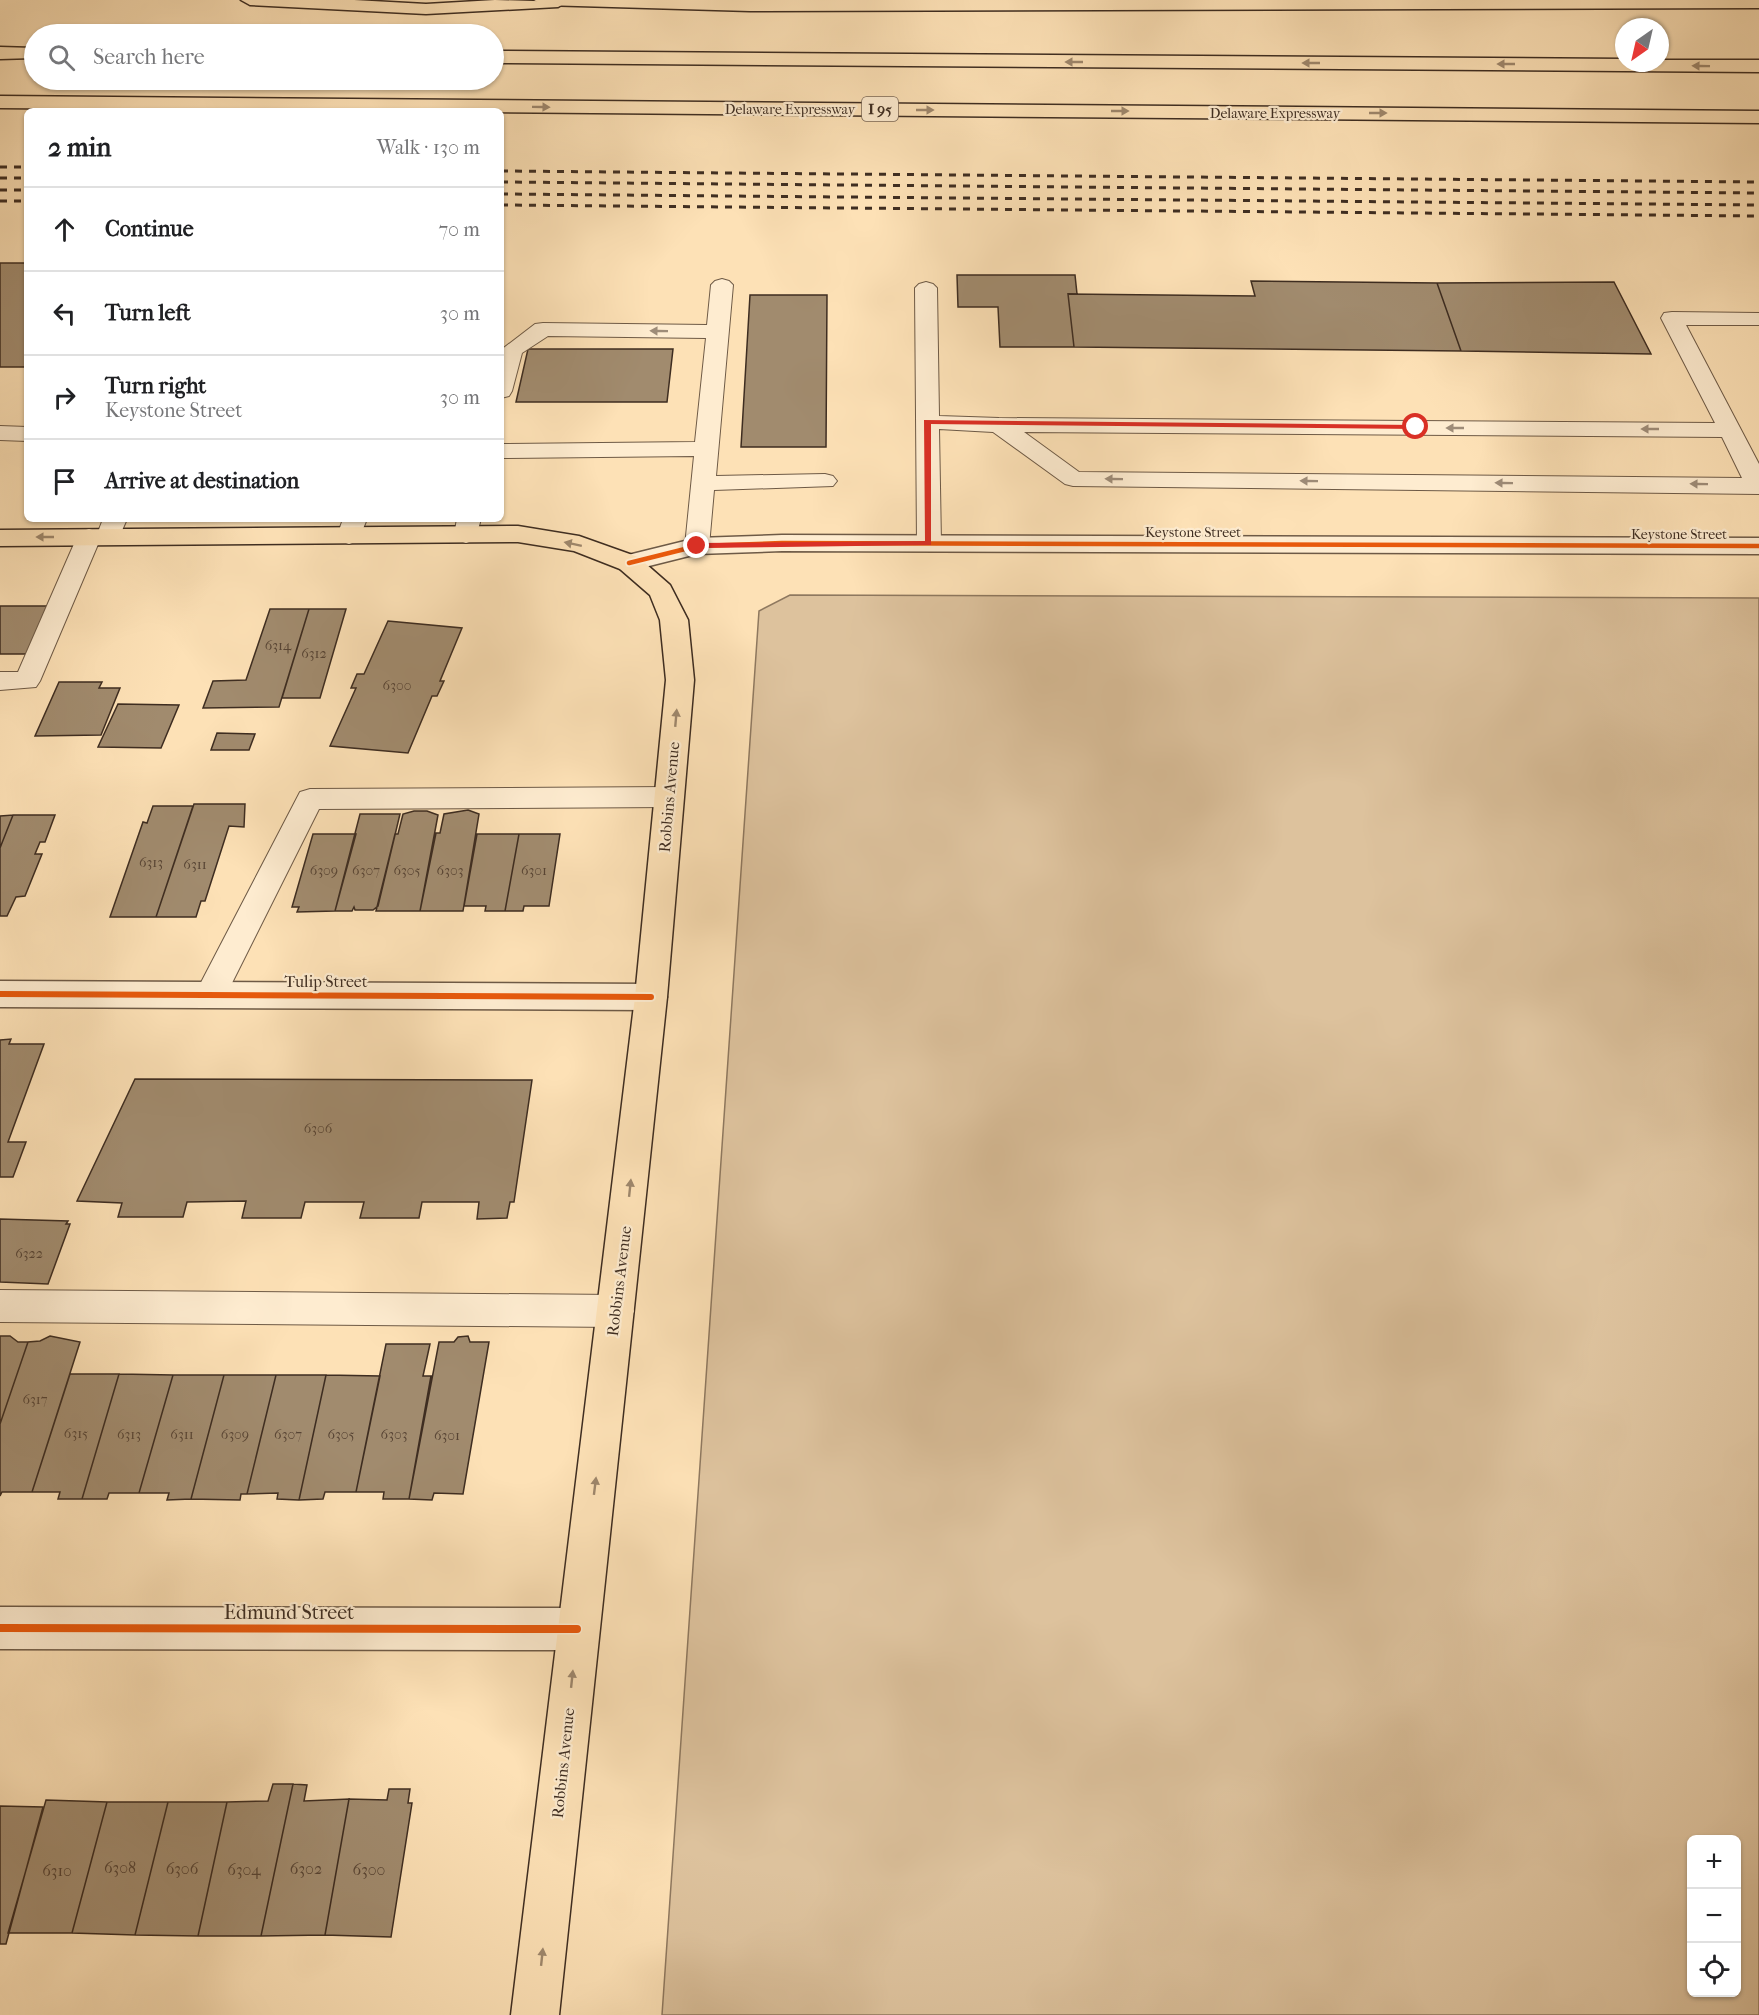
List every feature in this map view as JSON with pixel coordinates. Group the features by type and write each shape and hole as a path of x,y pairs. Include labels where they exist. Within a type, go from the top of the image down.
{"main road":[{"path":"250,0 426,9 550,1 751,3 1740,1 1759,3"},
{"path":"0,53 24,53"},
{"path":"504,57 1759,66"},
{"name":"Delaware Expressway","path":"0,102 1759,117"},
{"path":"0,538 104,531 468,527 579,544 629,563"},
{"name":"Robbins Avenue","path":"536,2015 577,1629 651,997 680,680 674,620 662,591 629,563"}],"street":[{"name":"Keystone Street","path":"629,563 697,546 929,543 1759,546"},
{"name":"Tulip Street","path":"0,994 651,997"},
{"name":"Edmund Street","path":"0,1628 577,1629"}],"lane":[{"path":"697,546 722,285"},
{"path":"926,288 929,543"},
{"path":"999,425 1073,478 1756,477 1672,318 1759,319"},
{"path":"504,380 512,350 543,329 717,332"},
{"path":"927,422 999,425 1730,430"},
{"path":"0,433 24,434"},
{"path":"504,451 706,449"},
{"path":"703,483 825,481"},
{"path":"0,681 27,681 104,531"},
{"path":"211,994 310,799 670,797"},
{"path":"0,1306 616,1311"}],"shaded area":[{"path":"790,595 1759,598 1759,2015 662,2015 759,611"}],"building":[{"path":"0,263 24,263 24,367 0,367"},
{"path":"957,275 1075,275 1077,294 1068,294 1074,347 1000,347 998,307 958,307"},
{"path":"1251,281 1437,283 1461,351 1074,347 1068,294 1255,296"},
{"path":"1614,282 1651,354 1461,351 1437,283"},
{"path":"750,295 827,295 826,447 741,447"},
{"path":"528,349 673,349 667,402 516,402"},
{"path":"0,606 54,606 31,654 0,654"},
{"path":"270,609 309,609 279,707 203,708 213,681 246,680"},
{"path":"309,609 346,609 320,698 282,698"},
{"path":"388,621 462,628 440,681 444,681 437,696 432,696 408,753 330,746 356,688 351,688 357,674 364,674"},
{"path":"59,682 102,682 99,688 120,688 101,735 35,736"},
{"path":"118,704 179,705 161,748 98,747"},
{"path":"217,733 255,734 249,750 211,750"},
{"path":"194,804 245,804 244,827 229,826 205,901 201,901 196,917 156,917"},
{"path":"153,806 193,806 156,917 110,917 143,822 147,823"},
{"path":"468,810 479,814 463,911 420,911 436,833 440,833 444,814"},
{"path":"427,811 438,815 420,911 376,911 395,834 398,834 403,814"},
{"path":"360,814 400,814 378,906 373,910 355,910 354,907 352,911 335,911"},
{"path":"13,815 55,815 45,842 40,842 35,854 42,854 25,896 16,897 7,916 0,916 0,848"},
{"path":"13,815 0,848 0,816"},
{"path":"313,834 356,834 335,911 297,912 299,907 292,907"},
{"path":"477,834 519,834 505,911 485,911 486,906 464,906"},
{"path":"519,834 560,834 549,906 524,906 523,911 505,911"},
{"path":"11,1039 9,1044 44,1044 8,1142 26,1142 13,1177 0,1177 0,1040"},
{"path":"135,1079 532,1080 514,1202 510,1202 507,1218 477,1219 479,1202 422,1202 419,1218 360,1218 364,1202 305,1202 301,1218 242,1218 246,1201 187,1202 183,1217 118,1217 122,1203 77,1201"},
{"path":"0,1219 68,1221 66,1224 70,1224 48,1284 0,1282"},
{"path":"0,1336 10,1336 18,1342 28,1342 0,1424"},
{"path":"50,1336 80,1342 32,1492 2,1492 0,1496 0,1424 28,1342 40,1341"},
{"path":"468,1336 470,1342 489,1342 463,1494 434,1493 432,1500 409,1499 439,1342 454,1342 458,1337"},
{"path":"386,1344 430,1344 423,1376 431,1376 409,1499 383,1499 384,1492 356,1492"},
{"path":"70,1374 119,1374 82,1499 58,1499 60,1492 32,1492"},
{"path":"119,1374 173,1375 139,1493 109,1493 107,1499 82,1499"},
{"path":"173,1375 224,1375 191,1499 167,1500 169,1493 139,1493"},
{"path":"224,1375 276,1375 247,1494 241,1494 240,1500 191,1499"},
{"path":"276,1375 326,1375 299,1500 277,1499 278,1493 247,1494"},
{"path":"326,1375 380,1376 356,1492 325,1492 323,1499 299,1500"},
{"path":"273,1784 293,1784 261,1936 198,1936 227,1802 268,1801"},
{"path":"293,1784 307,1785 304,1801 349,1799 325,1935 261,1936"},
{"path":"389,1789 410,1789 408,1803 412,1803 391,1937 325,1935 349,1799 387,1800"},
{"path":"46,1800 107,1802 72,1933 8,1933"},
{"path":"107,1802 168,1802 135,1935 72,1933"},
{"path":"168,1802 227,1802 198,1936 135,1935"},
{"path":"0,1806 43,1807 6,1944 0,1944"}],"railway":[{"path":"0,167 24,167"},
{"path":"504,171 1759,182"},
{"path":"0,178 24,178"},
{"path":"504,182 1759,193"},
{"path":"0,190 24,190"},
{"path":"504,194 1759,205"},
{"path":"0,201 24,201"},
{"path":"504,205 1759,216"}],"cycle path":[{"path":"629,563 697,546 782,543 1759,546"},
{"path":"0,994 651,997"},
{"path":"0,1628 577,1629"}],"route":[{"path":"697,546 782,543 929,543 927,422 999,425 1416,427"}]}
